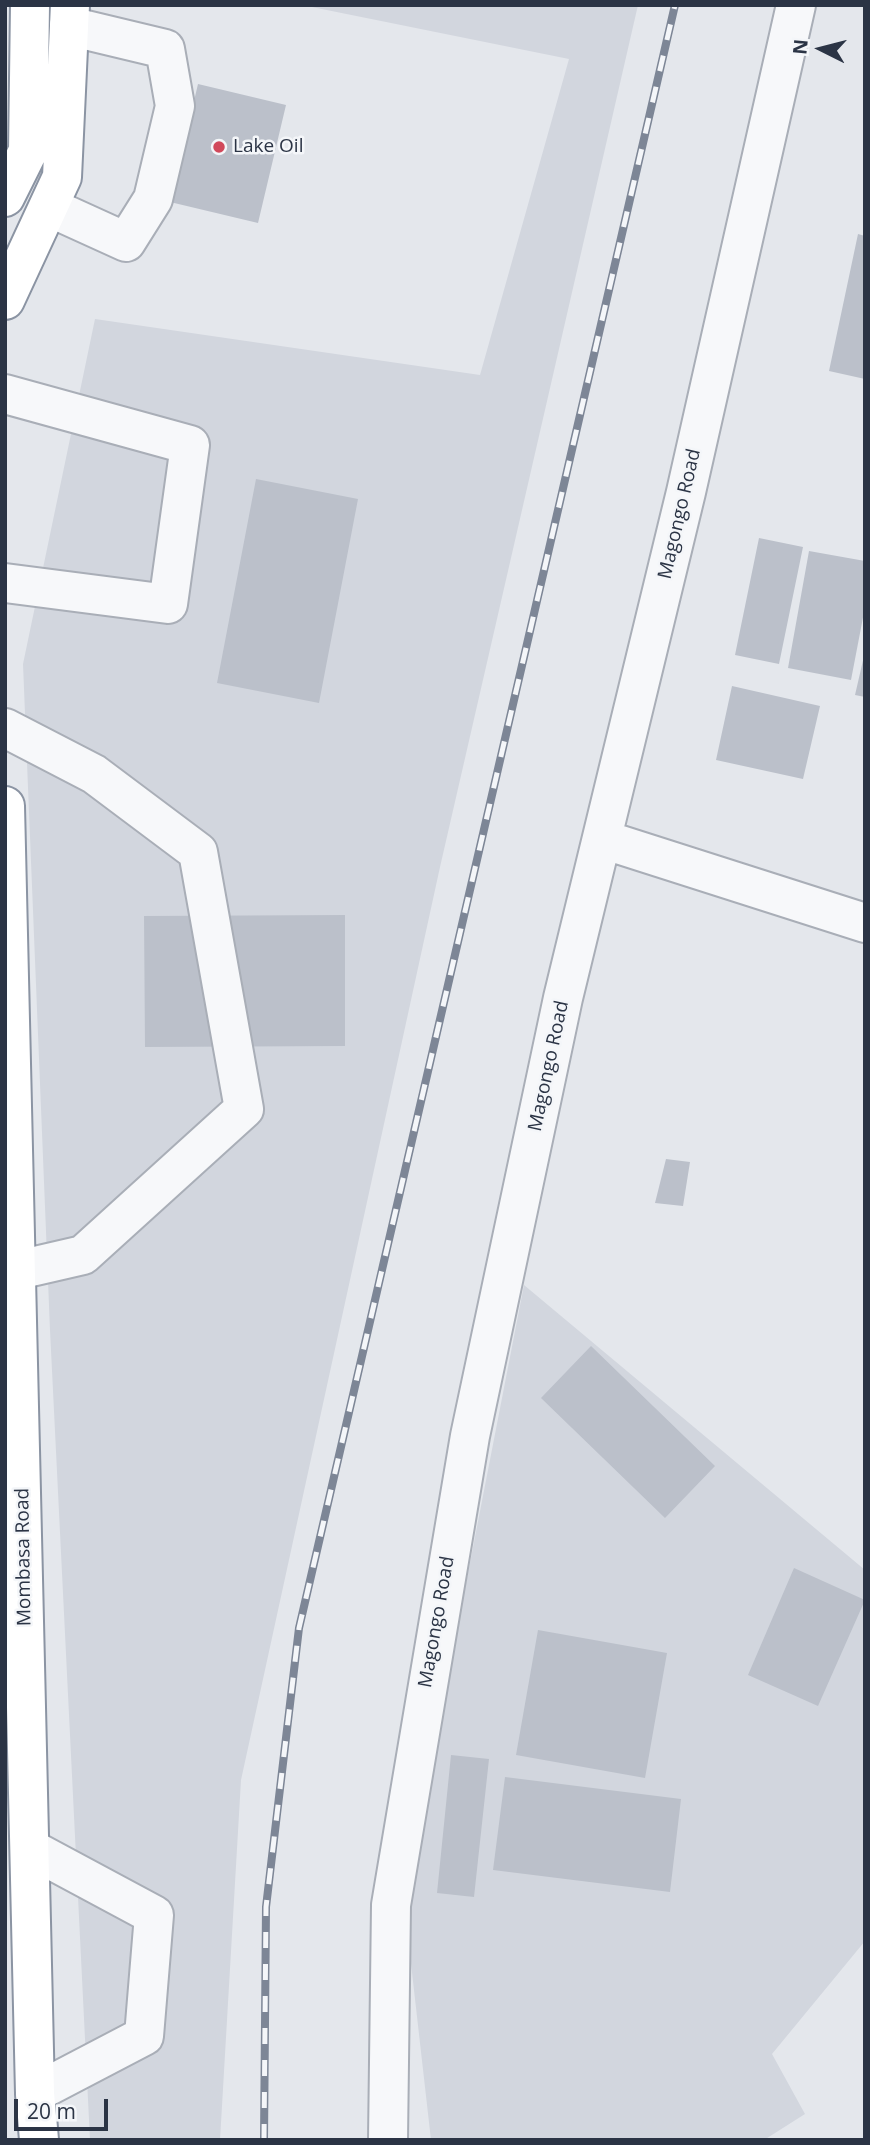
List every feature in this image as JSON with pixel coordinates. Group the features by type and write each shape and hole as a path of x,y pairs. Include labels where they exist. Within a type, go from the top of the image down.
{"highway":[{"path":"5,197 28,151 30,5"},
{"path":"5,300 62,177 69,16"},
{"name":"Mombasa Road","path":"5,806 18,1270 35,2093 39,2140"}],"street":[{"name":"Magongo Road","path":"388,2140 391,1905 473,1423 563,998 686,492 796,5"},
{"path":"49,207 127,242 153,199 176,106 165,49 69,16"},
{"path":"5,394 190,445 168,604 5,583"},
{"path":"5,728 94,774 198,852 244,1109 83,1255 18,1270"},
{"path":"602,839 865,923"},
{"path":"31,1849 154,1915 144,2036 35,2093"}],"shaded area":[{"path":"302,5 638,5 440,867 241,1780 220,2140 90,2140 50,1330 23,664 95,319 480,375 569,59"},
{"path":"524,1285 865,1570 865,1941 772,2054 805,2114 764,2140 431,2140 404,1902"}],"building":[{"path":"198,84 286,105 258,223 170,202"},
{"path":"858,234 865,236 865,379 829,371"},
{"path":"256,479 358,499 319,703 217,683"},
{"path":"759,538 803,547 779,664 735,655"},
{"path":"809,551 865,561 865,607 851,680 788,668"},
{"path":"865,656 865,697 855,695"},
{"path":"732,686 820,706 803,779 716,760"},
{"path":"345,915 345,1046 145,1047 144,916"},
{"path":"666,1159 690,1162 683,1206 655,1203"},
{"path":"591,1346 715,1466 665,1518 541,1398"},
{"path":"794,1568 865,1600 818,1706 748,1675"},
{"path":"538,1630 667,1653 645,1778 516,1755"},
{"path":"451,1755 489,1759 474,1897 437,1893"},
{"path":"505,1777 681,1799 670,1892 493,1870"}],"railway":[{"path":"264,2140 266,1907 299,1628 675,5"}],"place":[{"name":"Lake Oil","path":"219,147"}]}
